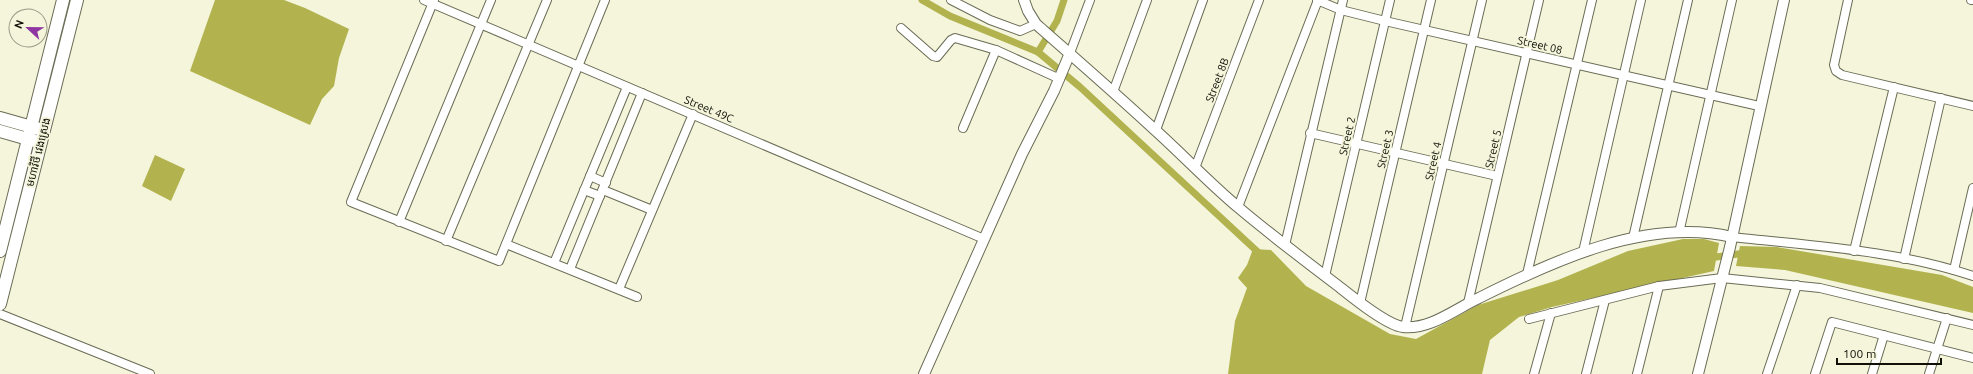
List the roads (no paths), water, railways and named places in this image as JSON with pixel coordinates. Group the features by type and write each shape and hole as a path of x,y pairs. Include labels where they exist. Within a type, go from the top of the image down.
{"main road":[{"name":"មហាវិថី វេងស្រេង","path":"0,251 63,0"},
{"name":"មហាវិថី វេងស្រេង","path":"0,304 77,0"},
{"path":"0,118 44,130"},
{"path":"0,131 40,143"}],"street":[{"name":"Street 49C","path":"424,0 433,2 481,26 693,114 984,238"},
{"path":"399,222 491,0"},
{"path":"446,241 547,0"},
{"path":"433,2 351,202 499,262 605,0"},
{"path":"951,0 990,20 1020,31 1036,24"},
{"path":"1024,0 1028,11 1036,24 1156,130 1238,207 1360,303 1395,325 1406,327 1420,326 1437,320 1528,274 1583,252 1633,238 1678,233 1714,233 1731,242 1854,251 1904,259 1954,270 1973,276"},
{"path":"924,374 1022,154 1062,74 1090,0"},
{"path":"1113,92 1147,0"},
{"path":"1156,130 1203,0"},
{"name":"Street 8B","path":"1195,168 1259,0"},
{"path":"1238,207 1317,0"},
{"name":"Street 08","path":"1317,0 1341,10 1385,21 1759,106"},
{"path":"1285,245 1310,133 1343,0"},
{"name":"Street 2","path":"1325,276 1390,0"},
{"name":"Street 3","path":"1360,303 1431,0"},
{"name":"Street 4","path":"1406,327 1482,0"},
{"name":"Street 5","path":"1468,303 1539,0"},
{"path":"1528,274 1592,0"},
{"path":"1583,252 1641,0"},
{"path":"1633,238 1688,0"},
{"path":"1678,233 1732,0"},
{"path":"1698,374 1724,273 1759,106 1784,0"},
{"path":"1848,0 1834,66 1836,71 1842,75 1973,106"},
{"path":"901,28 932,56 937,57 951,40 956,38 996,50 1062,74"},
{"path":"963,128 996,50"},
{"path":"554,263 627,87"},
{"path":"1854,251 1894,87"},
{"path":"570,269 642,93"},
{"path":"1904,259 1941,98"},
{"path":"619,289 693,114"},
{"path":"1310,133 1497,176"},
{"path":"590,176 603,190"},
{"path":"1954,270 1973,188"},
{"path":"584,190 603,190 652,210"},
{"path":"506,244 638,296"},
{"path":"1529,319 1659,286 1724,273 1820,288 1973,325"},
{"path":"1767,374 1797,284"},
{"path":"1637,374 1659,286"},
{"path":"1586,374 1605,300"},
{"path":"1534,374 1551,313"},
{"path":"0,314 150,374"},
{"path":"1929,374 1947,318"},
{"path":"1815,374 1832,322 1973,358"},
{"path":"1872,374 1884,336"}],"waterway":[{"path":"922,0 950,16 1038,52 1080,87 1260,254"},
{"path":"1038,52 1057,21 1064,0"},
{"path":"1709,258 1738,254 1746,255"}]}
